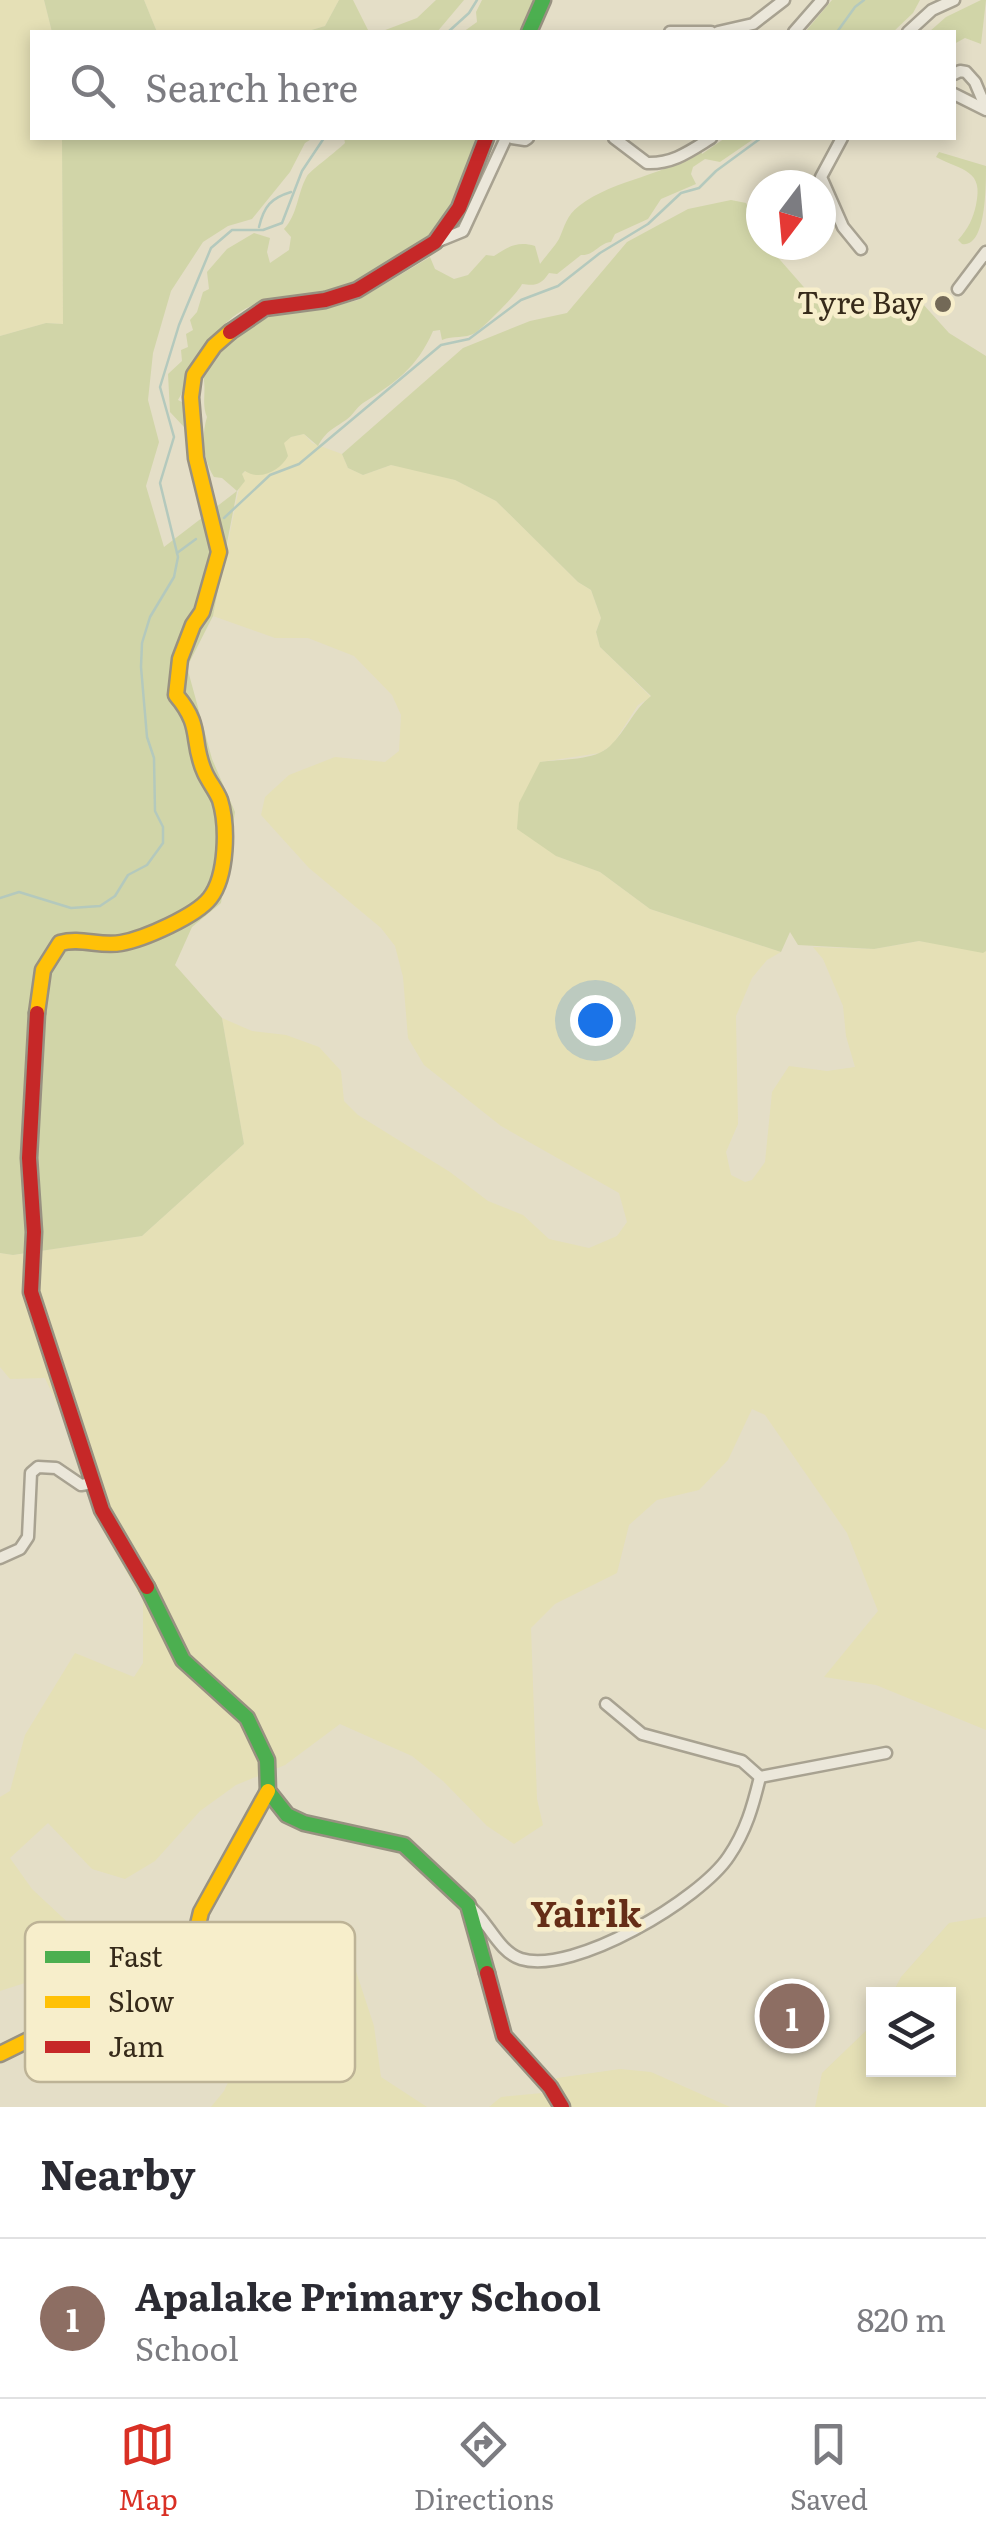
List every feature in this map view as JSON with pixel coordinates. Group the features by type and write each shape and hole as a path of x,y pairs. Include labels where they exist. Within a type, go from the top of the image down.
{"street":[{"path":"531,30 543,0"},
{"path":"796,30 822,0"},
{"path":"910,30 932,10 954,0"},
{"path":"724,30 752,24 782,1"},
{"path":"956,73 971,76 986,109"},
{"path":"956,95 986,109"},
{"path":"435,242 458,208 485,140"},
{"path":"199,1922 268,1791 267,1760 247,1718 183,1660 141,1575 102,1510 31,1292 34,1232 30,1122 36,1066 36,1008 43,970 60,943 86,938 120,944 159,929 208,900 223,858 219,799 202,768 198,722 176,695 180,659 193,624 202,612 219,552 196,458 191,396 194,375 214,346 243,320 265,308 325,300 357,290 435,242 463,231 486,185 500,144 506,140"},
{"path":"617,140 653,164 668,163 708,140"},
{"path":"841,140 820,177 843,227 861,248"},
{"path":"958,289 986,252"},
{"path":"0,1558 20,1548 28,1538 32,1473 38,1467 56,1468 81,1485 93,1483"},
{"path":"606,1704 642,1734 742,1760 760,1777"},
{"path":"760,1777 886,1753"},
{"path":"268,1791 287,1815 304,1823 404,1844 481,1915 507,1951 520,1959 563,1959 635,1931 717,1872 750,1818 760,1777"},
{"path":"468,1905 504,2036 548,2081 562,2107"},
{"path":"0,2054 25,2042"}],"shaded area":[{"path":"0,0 44,0 52,30 30,30 30,140 62,140 63,324 46,323 0,336"},
{"path":"144,0 339,0 325,26 312,30 156,30"},
{"path":"304,434 312,443 342,454 348,468 363,475 391,465 455,480 496,501 578,582 591,590 601,618 596,632 600,647 651,697 638,705 613,744 600,753 540,762 556,856 600,872 650,909 781,952 767,960 752,978 736,1016 738,1124 726,1152 731,1175 745,1182 752,1180 765,1162 772,1092 789,1066 827,1071 855,1067 843,1006 823,959 813,947 874,949 919,941 986,951 986,1730 876,1685 824,1677 878,1611 847,1533 765,1415 752,1409 728,1460 699,1490 657,1500 629,1525 617,1573 555,1604 531,1628 537,1799 543,1825 514,1844 487,1826 412,1756 340,1724 285,1765 236,1785 200,1811 155,1861 125,1879 92,1869 48,1823 10,1858 32,1889 67,1922 25,1922 25,1983 0,1991 0,1797 10,1791 25,1735 75,1653 134,1677 143,1663 143,1601 101,1527 45,1378 10,1379 0,1367 0,1253 13,1255 142,1236 244,1144 222,1018 252,1031 286,1035 319,1047 341,1071 344,1101 358,1115 450,1172 488,1201 523,1215 549,1239 589,1248 617,1236 627,1222 619,1193 501,1126 424,1065 408,1038 403,977 395,946 381,928 309,868 261,815 265,797 289,775 335,757 385,762 399,751 401,715 392,695 354,656 308,638 275,638 213,616 242,474 291,437"},
{"path":"986,1917 986,2107 815,2107 822,2073 866,2031 866,2077 956,2077 956,1987 896,1987 949,1923"},
{"path":"355,1968 374,2026 381,2077 427,2107 211,2107 228,2082 355,2082"},
{"path":"620,2069 651,2072 730,2107 489,2107 501,2097 542,2093 557,2078"}],"green space":[{"path":"44,0 144,0 156,30 52,30"},
{"path":"339,0 353,0 368,30 312,30 325,26"},
{"path":"436,0 464,0 439,30 385,30 417,18"},
{"path":"482,0 537,0 524,30 466,30 477,22 476,12"},
{"path":"832,0 920,0 895,30 807,30"},
{"path":"986,0 981,44 965,38 956,43 956,30 931,30 946,17"},
{"path":"62,140 310,140 252,219 228,226 203,242 171,291 153,353 148,400 159,442 146,486 164,547 237,491 213,616 187,667 212,759 235,812 221,903 192,927 175,965 222,1018 244,1144 142,1236 13,1255 0,1253 0,336 46,323 63,324"},
{"path":"344,140 476,140 453,208 440,229 419,248 371,275 339,287 255,304 221,328 194,363 178,400 184,403 184,427 170,412 168,374 182,361 181,350 188,347 186,334 193,330 190,320 203,292 209,289 207,272 227,249 254,233 270,238 270,263 289,250 291,237 284,229 307,176"},
{"path":"722,140 752,140 720,162 705,159 693,167 691,174 696,184 661,199 648,219 615,234 611,242 581,255 557,274 549,273 537,284 522,284 475,333 442,340 440,330 433,331 404,373 361,405 318,446 304,434 291,437 284,443 288,456 280,466 263,475 245,471 245,481 237,491 222,478 214,477 207,463 204,440 207,417 203,376 219,351 242,330 288,308 327,308 358,300 430,257 435,269 454,279 468,275 486,255 494,256 519,244 535,246 540,264 571,214 593,197 673,165 701,149 702,154"},
{"path":"939,152 986,166 983,215 970,243 958,240 973,215 977,185 969,173 936,157"},
{"path":"731,200 746,203 746,260 780,260 809,293 824,303 881,313 913,293 949,333 986,356 983,953 919,941 874,949 798,945 790,932 781,952 650,909 600,872 556,856 517,829 519,803 540,762 587,757 604,751 651,696 600,647 596,632 601,618 591,590 578,582 496,501 455,480 391,465 363,475 348,468 342,454 463,348 530,321 567,313 627,242 688,209"}],"waterway":[{"path":"450,30 477,0"},
{"path":"838,30 864,0"},
{"path":"0,898 19,892 71,908 100,906 115,896 128,875 147,865 163,843 163,827 155,811 154,758 147,737 141,667 142,643 150,617 174,577 178,557 160,483 174,437 160,387 179,325 211,248 232,230 263,230 282,223 302,171 323,140"},
{"path":"224,518 270,475 299,464 441,345 469,339 521,300 558,286 600,253 648,224 681,193 699,188 758,140"},
{"path":"259,227 269,204 291,192"},
{"path":"177,553 196,539"}],"traffic: fast":[{"path":"530,30 543,0"},
{"path":"147,1587 183,1660 247,1718 267,1760 268,1791 287,1815 304,1823 404,1845 468,1905 487,1973"}],"traffic: slow":[{"path":"37,1013 43,970 60,943 121,943 156,932 203,905 220,877 225,837 220,800 201,762 194,725 176,695 180,659 202,612 219,552 196,458 191,397 194,375 214,346 230,332"},
{"path":"199,1922 268,1791"},
{"path":"0,2054 25,2042"}],"traffic: jam":[{"path":"230,332 265,308 325,300 357,290 435,242 459,208 485,140"},
{"path":"37,1013 29,1158 34,1232 31,1292 102,1510 147,1587"},
{"path":"487,1973 504,2036 550,2087 562,2107"}],"place":[{"name":"Tyre Bay","path":"943,304"},
{"name":"Apalake Primary School","path":"792,2016"}],"district":[{"name":"Yairik","path":"586,1915"}]}
